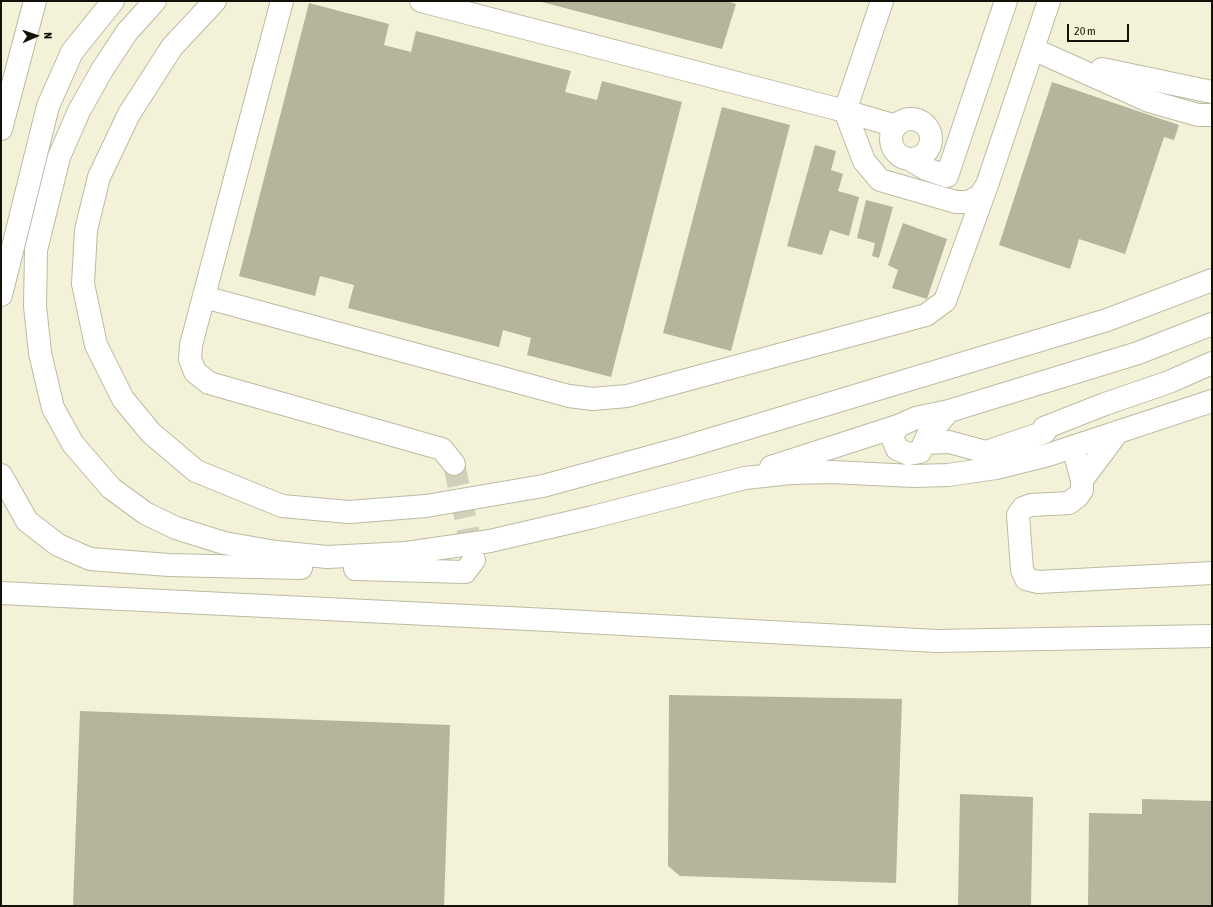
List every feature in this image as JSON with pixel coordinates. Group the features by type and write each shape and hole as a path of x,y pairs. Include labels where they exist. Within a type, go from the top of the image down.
{"street":[{"path":"1,129 35,1"},
{"path":"1,295 48,106 72,52 113,1"},
{"path":"155,1 127,32 102,70 78,111 59,157 36,250 35,306 40,353 53,408 73,444 111,488 145,513 176,528 224,543 276,552 327,557 406,553 490,541 684,495 745,478 791,473 832,472 913,476 948,475 996,468 1048,455 1212,401"},
{"path":"214,1 172,48 129,114 99,177 86,230 83,284 96,345 123,399 150,433 196,471 282,506 349,512 418,507 543,486 682,448 1107,320 1212,280"},
{"path":"282,1 191,345 190,359 195,372 209,383 442,449 454,464"},
{"path":"424,1 845,111 896,126"},
{"path":"882,1 845,111 864,161 880,180 956,202 968,202 980,196 987,185"},
{"path":"909,159 915,158 926,152 929,146 930,133 922,123 916,120 903,121 896,126 891,136 893,148 897,153 926,169 947,176 1006,1"},
{"path":"204,297 569,396 593,399 627,396 926,315 945,301 987,185 1049,1"},
{"path":"1033,49 1149,100 1198,115 1212,115"},
{"path":"1061,61 1212,92"},
{"path":"684,495 898,426 916,418 949,410 1138,354 1212,324"},
{"path":"925,443 949,442 986,452 1045,432 1044,428 1169,382 1212,363"},
{"path":"898,426 892,437 897,449 908,454 920,452 928,435 949,410"},
{"path":"1082,480 1118,432"},
{"path":"1073,447 1082,480 1082,490 1078,496 1069,503 1031,505 1023,508 1018,515 1022,570 1026,579 1038,582 1212,573"},
{"path":"1,475 27,521 58,545 90,559 169,565 465,572 474,560"},
{"path":"1,593 557,620 936,641 1212,636"}],"building":[{"path":"538,1 726,1 736,4 722,49"},
{"path":"309,3 389,24 384,45 411,52 416,31 571,71 565,92 597,100 602,81 682,102 611,377 527,355 531,338 503,330 499,347 348,308 354,285 320,276 315,296 239,276"},
{"path":"1052,82 1179,125 1174,140 1164,137 1125,254 1079,239 1070,269 999,245"},
{"path":"722,107 790,125 731,351 663,333"},
{"path":"815,145 836,151 831,170 843,174 838,191 859,197 849,236 830,230 822,255 787,246"},
{"path":"866,200 893,207 879,258 872,256 875,243 857,238"},
{"path":"903,223 947,239 927,299 892,288 898,270 888,265"},
{"path":"669,695 902,699 896,883 680,876 668,866"},
{"path":"80,711 450,725 444,906 73,906"},
{"path":"960,794 1033,797 1031,906 958,906"},
{"path":"1142,799 1212,801 1212,906 1088,906 1089,813 1142,814"}],"tunnel":[{"path":"454,464 474,560"}]}
